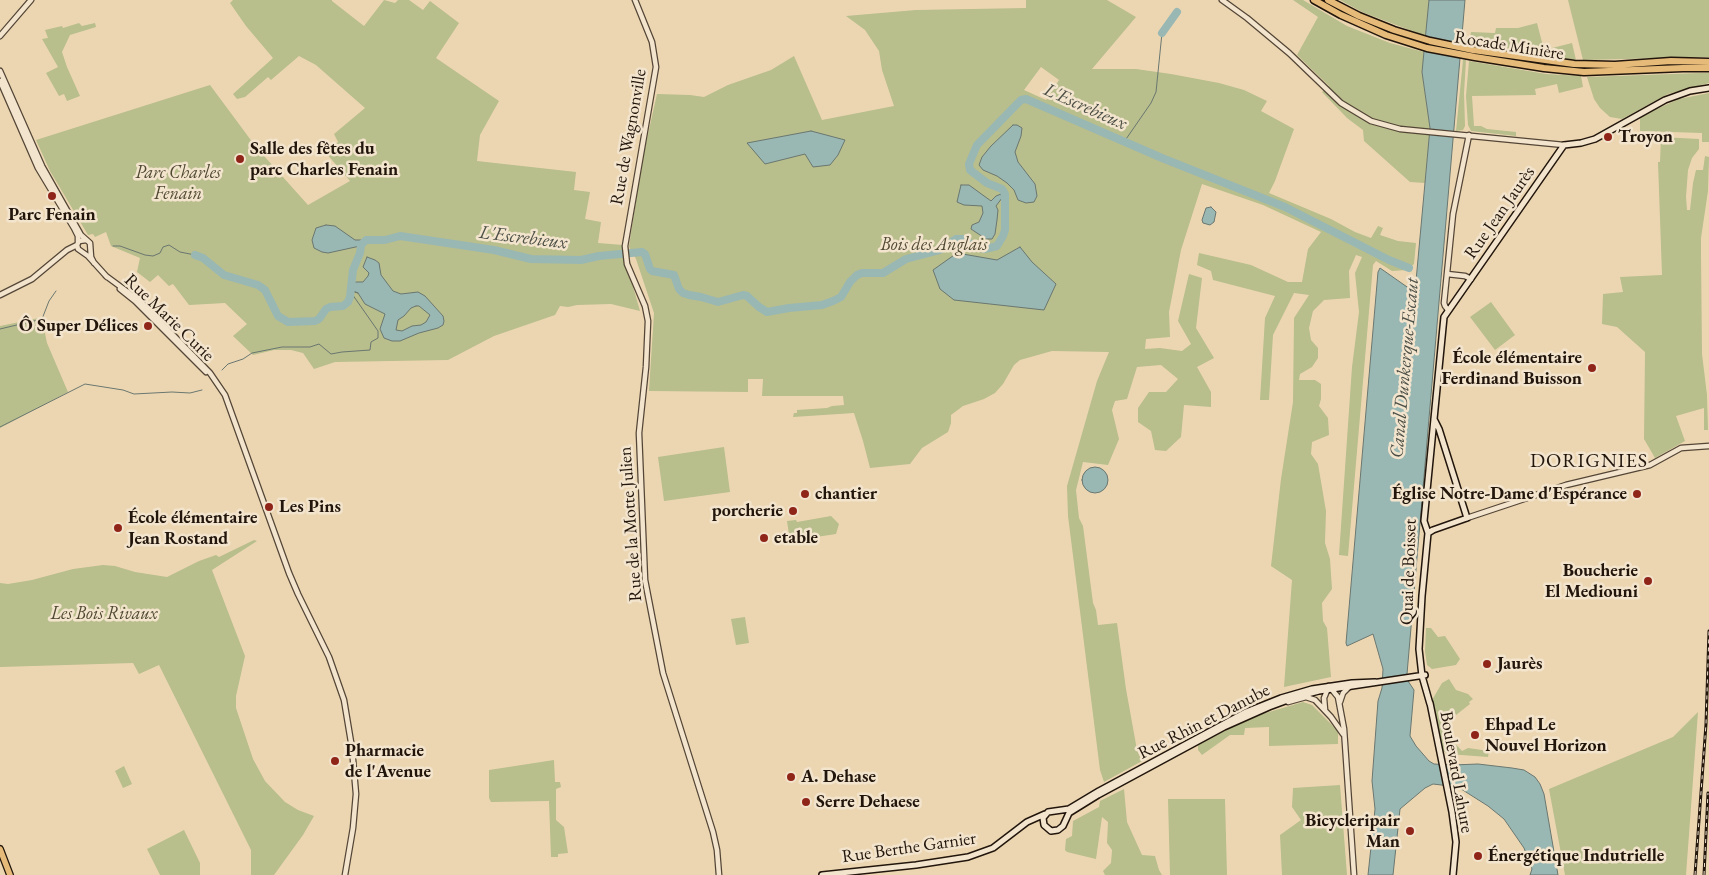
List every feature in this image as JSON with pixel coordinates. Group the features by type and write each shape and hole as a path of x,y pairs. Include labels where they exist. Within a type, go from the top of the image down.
{"highway":[{"name":"Rocade Minière","path":"1314,0 1357,23 1393,34 1430,41 1492,57 1576,68 1709,68"},
{"name":"Rocade Minière","path":"1328,0 1393,34"},
{"name":"Rocade Minière","path":"1590,68 1671,61 1709,62"},
{"path":"0,849 10,875"}],"main road":[{"path":"1564,145 1588,141 1616,128 1665,100 1709,88"},
{"name":"Rue Jean Jaurès","path":"1458,296 1564,145"},
{"name":"Quai de Boisset","path":"1424,675 1419,654 1428,533 1424,521 1443,322 1448,310 1458,296"},
{"path":"1428,533 1467,518 1439,429 1434,419"},
{"path":"1377,682 1424,675"},
{"name":"Boulevard Lahure","path":"1424,675 1455,837 1452,875"},
{"name":"Rue Rhin et Danube","path":"1064,821 1071,812 1098,795 1241,718 1296,697 1329,688 1377,682"},
{"name":"Rue Rhin et Danube","path":"1054,811 1069,809 1098,791 1246,712 1292,695 1377,682"},
{"path":"1054,811 1061,814 1064,821 1062,827 1055,831 1049,831 1044,824 1044,818 1047,813 1054,811"},
{"name":"Rue Berthe Garnier","path":"822,875 916,865 968,856 993,848 1022,825 1047,813"},
{"path":"1022,825 1035,821 1044,824"}],"street":[{"path":"0,32 29,0"},
{"path":"0,36 29,0"},
{"name":"Rue de Wagnonville","path":"625,253 626,237 656,72 652,42 635,0"},
{"path":"1222,0 1272,38 1334,98 1365,118 1384,125 1422,131 1564,145"},
{"path":"0,71 43,169 82,235 90,243 90,250 81,253 72,250 64,252"},
{"path":"0,81 38,168 78,236 77,244 81,253"},
{"path":"1448,310 1444,304 1454,204 1467,135"},
{"path":"0,295 32,279 64,252 81,240 86,240"},
{"name":"Rue Marie Curie","path":"90,250 94,263"},
{"name":"Rue Marie Curie","path":"81,253 106,276 140,301 214,379 226,398 291,578 330,658 342,692 352,748 356,794 345,875"},
{"name":"Rue de la Motte Julien","path":"625,253 630,272 645,306 648,321 646,367 639,427 646,587 664,677 712,832 719,875"},
{"path":"1447,274 1471,278"},
{"path":"1467,518 1562,486 1650,465 1681,448 1709,446"},
{"path":"1340,703 1343,693 1349,687"},
{"path":"1326,710 1324,700 1329,688 1338,696 1340,703 1354,875"},
{"path":"1280,703 1308,698 1317,702 1326,710 1338,726 1344,740"}],"green space":[{"name":"Parc Charles Fenain","path":"233,0 332,0 364,26 384,0 395,3 398,0 409,0 423,10 430,1 459,23 436,58 499,101 480,135 477,161 576,172 574,190 590,192 585,219 601,222 598,243 623,245 623,252 640,311 611,304 560,306 555,315 494,336 448,360 335,362 314,369 303,353 291,350 274,350 253,355 233,336 247,324 225,303 189,305 173,284 169,286 158,275 150,282 137,272 140,258 111,246 106,232 95,237 93,234 88,235 50,171 36,140 210,85 256,147 308,205 350,181 326,153 338,142 334,134 365,108 316,65 299,56 271,80 268,77 245,97 237,99 233,94 273,58 246,26 230,3"},
{"name":"Bois des Anglais","path":"1026,0 1107,0 1136,17 1092,69 1136,69 1171,74 1244,90 1267,101 1261,111 1294,129 1269,193 1371,238 1378,226 1383,228 1380,235 1398,241 1416,243 1414,264 1407,270 1392,271 1376,261 1373,265 1348,556 1339,555 1352,367 1359,312 1355,273 1362,257 1356,255 1349,271 1350,298 1324,300 1313,311 1309,328 1311,340 1318,348 1318,358 1312,367 1300,374 1299,380 1315,380 1321,384 1319,406 1328,418 1329,435 1312,442 1311,454 1318,464 1326,511 1325,543 1330,559 1332,589 1322,603 1323,621 1327,628 1331,677 1284,687 1292,580 1271,566 1281,479 1293,402 1294,318 1309,295 1294,293 1273,335 1269,400 1260,400 1265,318 1275,296 1213,280 1211,271 1197,265 1199,253 1251,265 1288,282 1302,282 1308,249 1321,232 1263,205 1202,184 1181,250 1169,312 1170,337 1146,339 1145,349 1160,348 1182,351 1191,344 1178,321 1189,274 1202,278 1196,328 1214,358 1197,367 1211,392 1211,407 1184,405 1181,437 1166,451 1155,450 1151,431 1138,422 1138,408 1149,392 1166,392 1178,379 1161,365 1137,367 1127,399 1115,401 1112,410 1119,439 1108,465 1083,462 1076,490 1079,518 1083,526 1093,603 1098,625 1117,623 1137,750 1142,761 1104,782 1100,770 1068,516 1067,486 1097,381 1109,352 1052,351 1020,360 1014,365 1003,384 995,393 963,406 951,415 948,432 922,448 910,464 870,468 854,413 793,417 797,410 844,405 843,396 762,396 763,379 748,379 748,392 649,391 654,313 636,259 633,253 631,253 629,246 642,161 657,94 704,97 728,85 771,70 794,56 822,120 894,106 882,70 879,51 865,30 846,16 916,10 1026,8","holes":["1041,67 1059,80 1046,100 1024,90"]},
{"path":"1293,0 1303,0 1347,26 1390,43 1424,52 1422,72 1430,128 1425,183 1410,182 1364,141 1363,130 1347,118 1322,92 1329,86 1297,55 1318,17"},
{"path":"1340,0 1429,0 1426,35 1362,12"},
{"path":"1568,0 1709,0 1709,57 1583,60"},
{"path":"79,23 82,26 95,23 96,27 70,35 62,52 80,96 67,101 64,94 59,96 46,73 58,67 42,39 48,38 45,30 62,26 63,28"},
{"path":"1537,23 1544,50 1572,43 1576,60 1469,44 1471,32 1495,33 1496,28 1518,28"},
{"path":"1463,60 1466,60 1465,126 1463,130 1456,131"},
{"path":"1469,61 1546,74 1581,76 1583,87 1559,93 1557,84 1535,89 1536,95 1472,96 1474,126 1516,132 1516,136 1471,131 1468,125 1466,96"},
{"path":"1709,73 1709,83 1668,94 1622,119 1610,117 1600,108 1594,99 1587,77"},
{"path":"1709,93 1709,142 1702,142 1702,133 1640,131 1640,118 1654,110 1679,99"},
{"path":"1661,137 1699,139 1699,149 1692,158 1688,170 1687,210 1690,210 1696,170 1703,170 1705,156 1709,157 1708,191 1701,238 1702,354 1707,395 1708,430 1704,430 1704,408 1676,416 1685,441 1655,458 1644,439 1645,352 1617,327 1602,324 1603,294 1623,292 1620,277 1662,275 1658,162 1660,162"},
{"path":"1491,302 1515,335 1495,350 1470,317"},
{"path":"39,318 43,324 47,343 68,392 0,428 0,326"},
{"path":"724,447 730,492 664,501 658,457"},
{"path":"831,516 839,524 836,534 790,541 787,521 796,520 797,522"},
{"name":"Les Bois Rivaux","path":"254,540 257,541 212,570 245,656 236,696 236,708 253,759 265,781 285,802 298,810 314,816 303,835 274,875 251,875 251,850 159,665 139,674 133,663 0,667 0,583 8,584 32,580 73,569 103,565 167,577 199,561 216,555 219,557"},
{"path":"745,617 749,643 736,645 731,619"},
{"path":"1426,628 1431,628 1438,637 1445,636 1460,659 1456,665 1432,669 1427,665 1425,651"},
{"path":"1449,679 1456,690 1468,694 1473,699 1469,702 1470,704 1456,715 1454,712 1444,720 1444,724 1449,721 1453,741 1462,751 1468,748 1489,751 1488,757 1448,754 1443,751 1432,700 1442,683"},
{"path":"1303,702 1312,705 1338,731 1338,744 1269,746 1269,727 1245,728 1244,735 1230,735 1202,755 1198,750 1198,745 1252,717"},
{"path":"1698,712 1686,875 1565,875 1549,789 1673,737"},
{"path":"554,760 555,782 560,782 561,787 556,789 556,820 564,827 568,853 558,854 558,857 551,857 549,801 491,802 489,798 489,770"},
{"path":"124,766 132,784 123,788 115,771"},
{"path":"1340,785 1347,875 1282,875 1280,835 1301,820 1292,807 1293,788"},
{"path":"1124,789 1127,822 1142,855 1155,856 1162,875 1105,875 1103,871 1111,863 1112,850 1107,843 1108,822 1102,817 1096,859 1065,850 1066,839 1072,836 1073,821 1099,807 1100,801"},
{"path":"1168,799 1225,799 1227,875 1170,875"},
{"path":"184,830 200,863 200,875 160,875 147,849"}],"water":[{"name":"Canal Dunkerque-Escaut","path":"1429,0 1465,0 1407,674 1408,681 1414,690 1410,736 1416,746 1434,764 1478,764 1512,768 1524,770 1535,777 1544,794 1558,875 1530,875 1532,869 1524,848 1504,819 1488,806 1458,787 1433,784 1425,788 1400,809 1393,875 1368,875 1375,809 1372,781 1378,701 1382,688 1383,669 1373,634 1347,646 1346,643 1378,272 1380,268 1410,289 1416,281 1430,128 1422,72"},
{"path":"1013,125 1022,128 1015,152 1018,162 1035,184 1037,196 1034,202 1026,203 1018,200 1014,190 1007,183 983,170 979,165 982,157 991,146"},
{"path":"811,131 845,140 838,155 830,165 813,167 805,154 765,164 747,143"},
{"path":"961,185 969,185 991,201 1001,194 1002,198 996,206 998,210 997,220 995,234 992,239 986,239 971,229 972,225 979,222 983,213 982,206 964,205 957,202"},
{"path":"1211,207 1216,212 1214,222 1210,225 1203,223 1202,220 1206,208"},
{"path":"326,225 335,226 355,240 366,240 360,246 328,253 322,252 314,248 312,240 316,228"},
{"path":"1020,247 1032,262 1056,284 1044,310 954,300 940,289 933,270 957,253 997,260"},
{"path":"367,257 375,260 379,263 381,275 393,291 401,294 418,292 425,296 443,316 443,325 400,341 384,338 380,329 385,314 365,304 358,293 351,290 352,284 363,282 368,276 369,273 363,267","holes":["419,306 430,315 426,322 402,331 396,330 398,320 411,308"]},
{"path":"1095,467 1104,471 1108,480 1104,489 1095,493 1086,489 1082,480 1086,471"}],"waterway":[{"path":"1162,33 1177,12"},
{"path":"1124,142 1151,103 1156,92 1162,33"},
{"name":"L'Escrebieux","path":"195,255 203,258 224,275 258,285 265,290 278,316 288,322 315,321 319,319 326,309 343,306 350,297 353,270 361,245 366,240 385,240 400,236 494,250 531,259 581,260 599,256 642,252 645,254 652,271 674,275 679,289 689,295 718,302 743,295 767,312 822,305 841,297 850,282 857,275 862,273 883,273 906,259 940,250 956,239 963,239 976,247 985,249 997,246 1005,230 1005,194 1002,189 987,183 970,170 969,164 977,145 1021,100 1026,99 1162,158 1285,207 1389,260 1409,268"},
{"name":"L'Escrebieux","path":"113,246 120,246 153,256 160,253 163,247 169,245 180,252 195,255"},
{"name":"L'Escrebieux","path":"0,329 42,319 49,301 56,291"},
{"name":"L'Escrebieux","path":"222,370 228,364 243,359 252,353 282,347 310,347 319,344 331,354 370,350 371,342 378,338 378,331 350,291 358,293"},
{"name":"L'Escrebieux","path":"0,427 85,384 123,390 134,394 190,393 202,390"}],"railway":[{"path":"1695,875 1706,724 1709,631"},
{"path":"1704,875 1708,793"}],"place":[{"name":"Troyon","path":"1608,137"},
{"name":"Salle des fêtes du parc Charles Fenain","path":"240,159"},
{"name":"Parc Fenain","path":"52,196"},
{"name":"Ô Super Délices","path":"148,326"},
{"name":"École élémentaire Ferdinand Buisson","path":"1592,368"},
{"name":"chantier","path":"805,494"},
{"name":"Église Notre-Dame d'Espérance","path":"1637,494"},
{"name":"Les Pins","path":"269,507"},
{"name":"porcherie","path":"793,511"},
{"name":"École élémentaire Jean Rostand","path":"118,528"},
{"name":"etable","path":"764,538"},
{"name":"Boucherie El Mediouni","path":"1648,581"},
{"name":"Jaurès","path":"1487,664"},
{"name":"Ehpad Le Nouvel Horizon","path":"1475,735"},
{"name":"Pharmacie de l'Avenue","path":"335,761"},
{"name":"A. Dehase","path":"791,777"},
{"name":"Serre Dehaese","path":"806,802"},
{"name":"Bicycleripair Man","path":"1410,831"},
{"name":"Énergétique Indutrielle","path":"1478,856"}],"district":[{"name":"DORIGNIES","path":"1589,462"}]}
